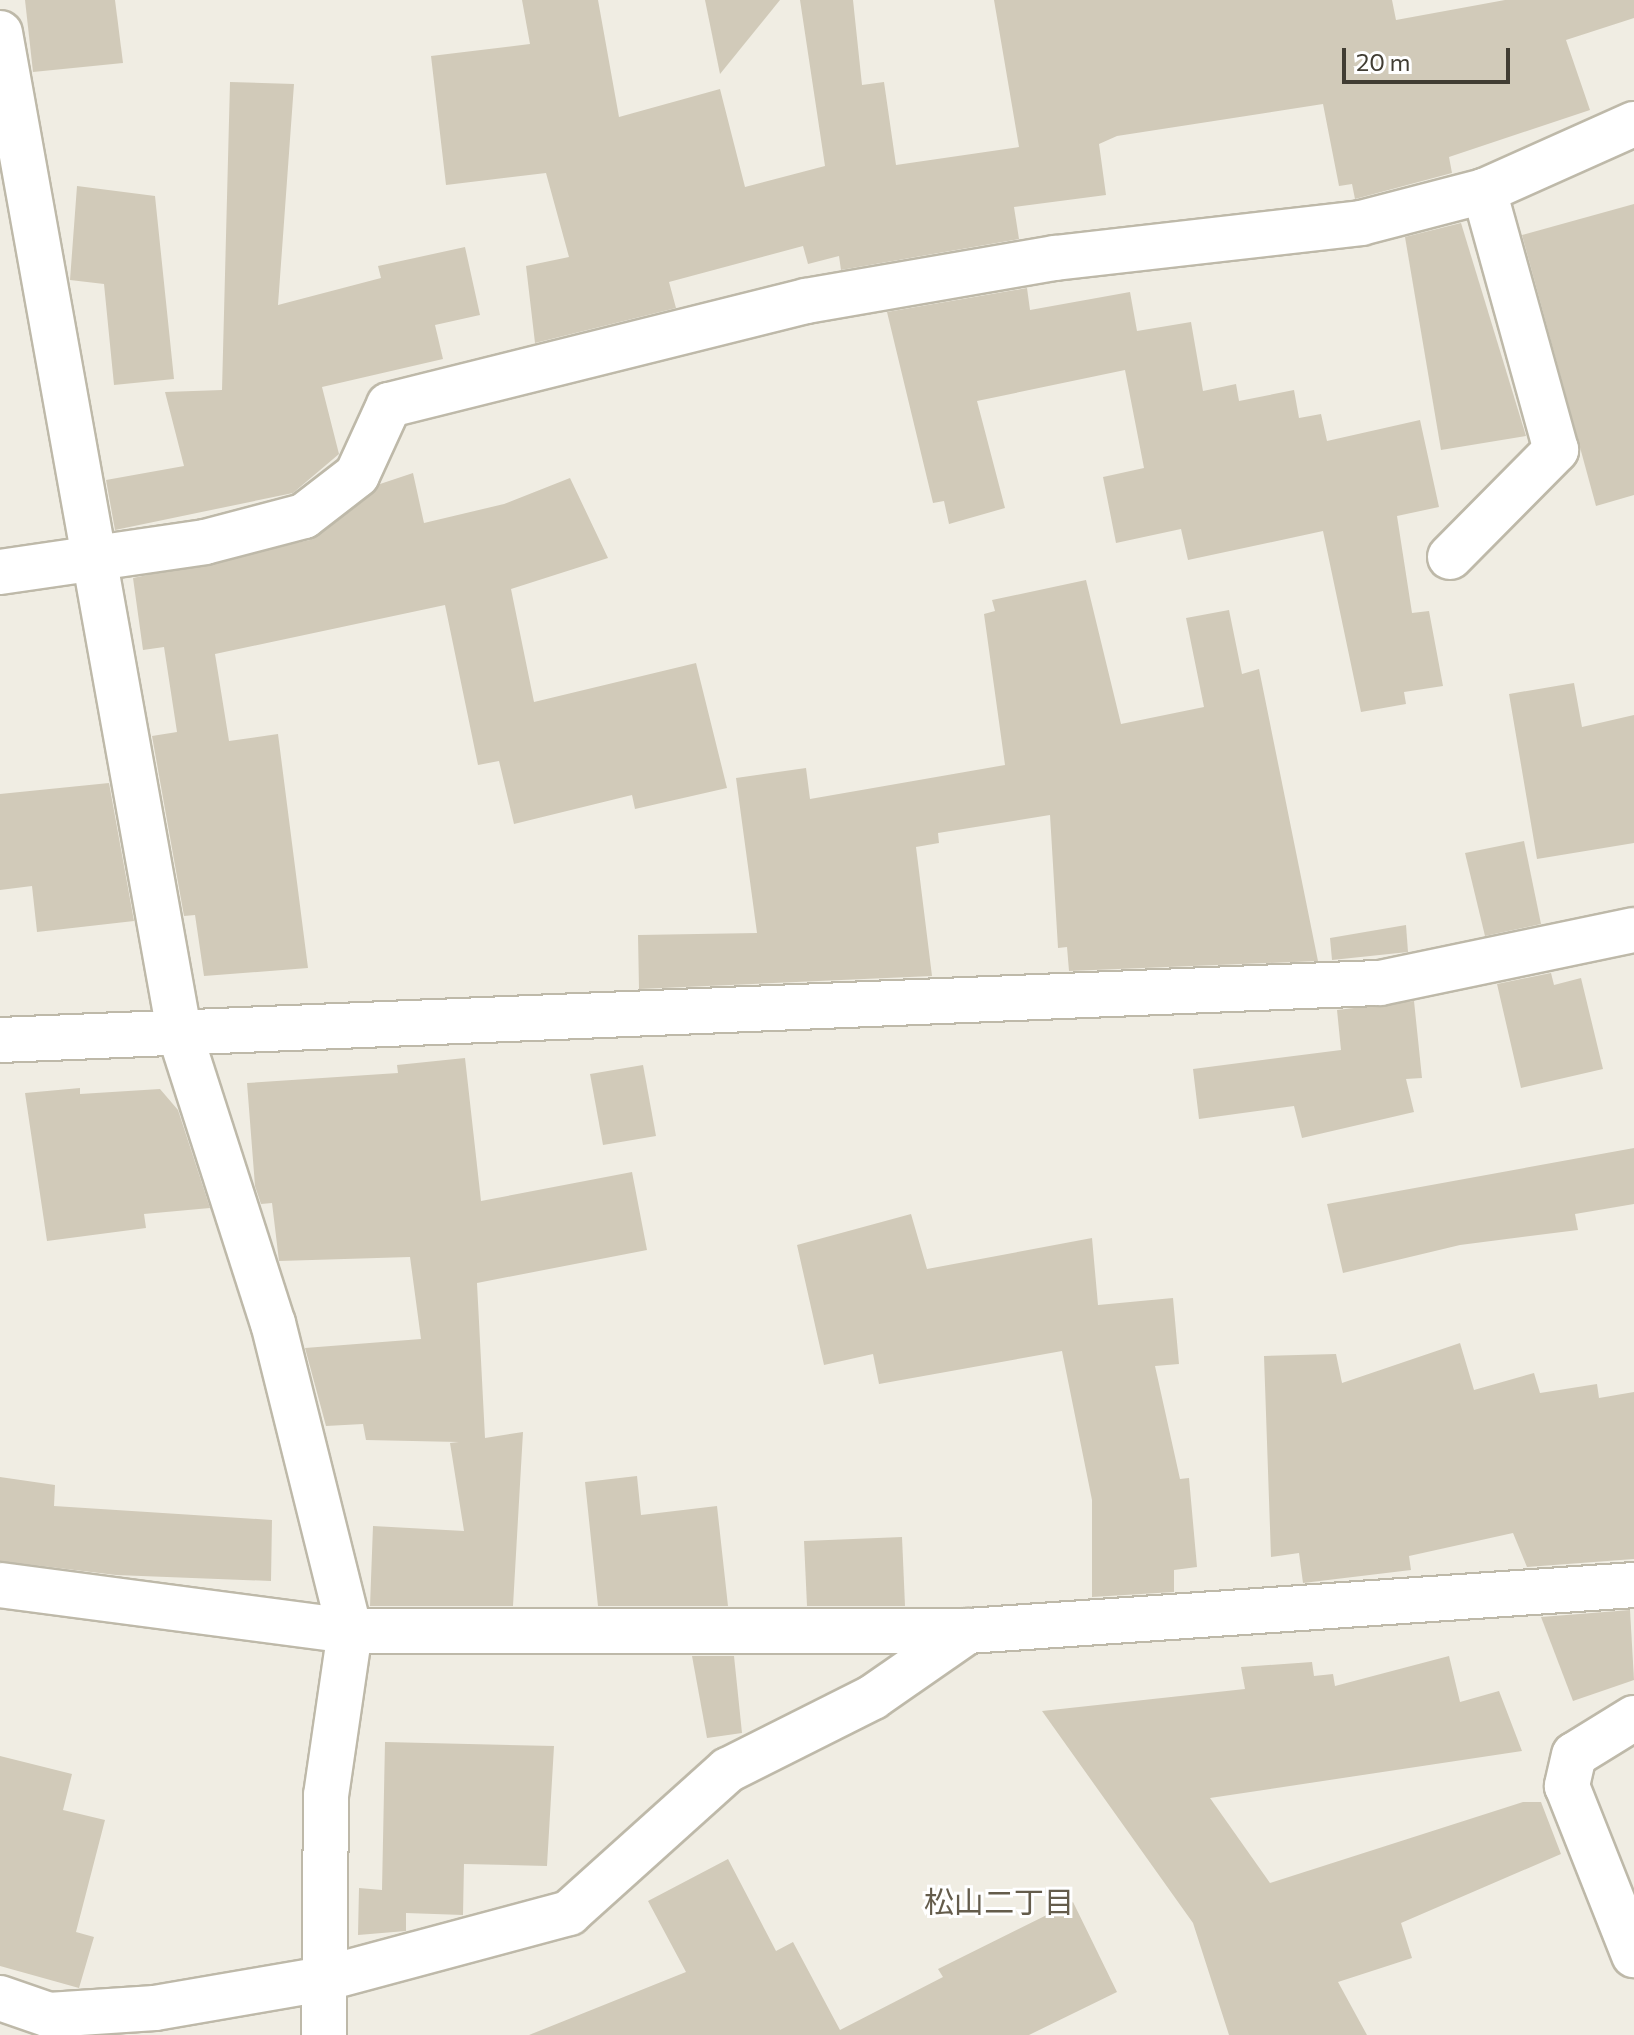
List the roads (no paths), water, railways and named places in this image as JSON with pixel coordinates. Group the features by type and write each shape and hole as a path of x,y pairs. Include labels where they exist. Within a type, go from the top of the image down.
{"street":[{"path":"0,33 179,1031 273,1323 350,1631 326,1795 324,2035"},
{"path":"0,572 95,561 304,516 357,475 389,405 806,301 1055,258 1361,223 1484,191 1634,124"},
{"path":"1450,557 1556,450 1484,191"},
{"path":"0,1040 1380,983 1634,930"},
{"path":"0,1585 350,1631 968,1631 1634,1585"},
{"path":"0,1998 49,2015 155,2008 323,1979 569,1913 728,1770 873,1697 968,1631"},
{"path":"1634,1718 1574,1755 1567,1786 1634,1955"}],"district":[{"name":"松山二丁目","path":"999,1901"}]}
